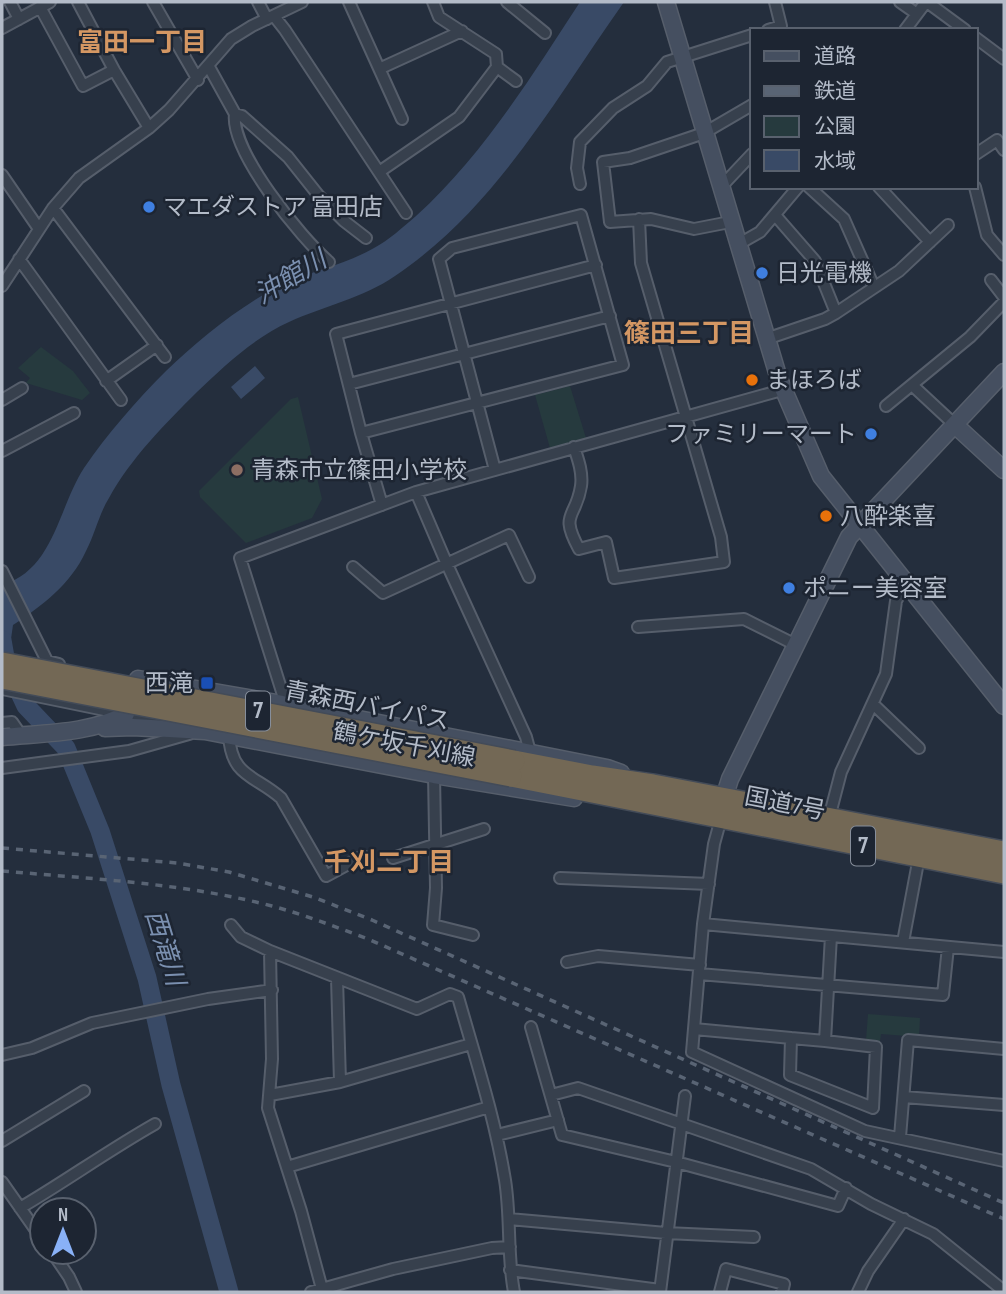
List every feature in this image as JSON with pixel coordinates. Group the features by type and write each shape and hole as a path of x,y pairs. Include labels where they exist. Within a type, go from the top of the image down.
{"highway":[{"name":"青森西バイパス","path":"2,663 518,763 722,808"},
{"name":"青森西バイパス","path":"2,678 653,785 722,808"},
{"name":"国道7号","path":"722,808 829,818 1004,852"},
{"name":"国道7号","path":"722,808 919,857 1004,873"}],"street":[{"path":"10,2 19,19"},
{"path":"78,2 149,128"},
{"path":"153,2 198,80"},
{"path":"257,2 270,18 285,30 406,213"},
{"path":"2,286 5,272 19,259 53,208 79,178 149,128 198,80 231,39 302,2"},
{"path":"349,2 402,119"},
{"path":"379,172 460,117 497,67 496,54 439,17 433,2"},
{"path":"507,2 522,6 545,33"},
{"path":"666,2 782,390 821,476 1004,706"},
{"path":"774,28 781,26 775,2"},
{"path":"900,2 916,14"},
{"path":"906,28 926,2 962,28"},
{"path":"2,28 45,4 83,86 114,70"},
{"path":"381,68 462,31"},
{"path":"580,184 577,168 580,142 613,108 647,86 667,62 750,36"},
{"path":"978,40 1004,59"},
{"path":"209,67 235,114 234,121 247,156 274,200 295,228 329,262"},
{"path":"497,67 516,81"},
{"path":"730,222 694,229 651,219 611,222 603,162 630,158 704,133 750,106"},
{"path":"235,114 242,116 288,157 344,221 366,238"},
{"path":"978,153 997,140 1004,150"},
{"path":"720,188 750,156"},
{"path":"2,175 38,229"},
{"path":"737,245 760,232 796,189"},
{"path":"811,189 844,219 874,287"},
{"path":"881,189 930,242"},
{"path":"976,189 987,235 1004,255"},
{"path":"53,208 165,357"},
{"path":"361,433 476,404 623,365 582,215 452,248 439,259 476,404 495,470"},
{"path":"775,215 815,261 836,313"},
{"path":"574,447 580,467 581,487 568,524 570,531 579,549 606,542 614,578 724,562 721,537 641,263 639,219"},
{"path":"766,339 836,313 899,271 948,225"},
{"path":"19,259 121,400"},
{"path":"382,505 336,334 596,265"},
{"path":"886,406 970,337 1004,299 991,280"},
{"path":"349,384 610,316"},
{"path":"106,381 157,345"},
{"path":"1004,372 849,537 730,779 714,844 703,924 692,1052 865,1131 1004,1161"},
{"path":"912,385 1004,468"},
{"path":"2,400 22,388"},
{"path":"274,744 283,695 240,558 416,492 782,390"},
{"path":"2,451 74,412"},
{"path":"416,492 526,737 518,763"},
{"path":"353,567 383,593 509,535 529,577"},
{"path":"4,576 47,661 133,678 126,714"},
{"path":"829,818 841,772 886,674 896,601 905,584"},
{"path":"638,627 744,619 796,645"},
{"path":"56,700 63,664"},
{"name":"鶴ケ坂千刈線","path":"133,678 282,704 518,763"},
{"path":"2,689 207,731"},
{"path":"873,704 919,748"},
{"name":"鶴ケ坂千刈線","path":"75,729 114,721 126,714"},
{"path":"2,723 12,722 21,735"},
{"name":"鶴ケ坂千刈線","path":"2,737 75,729 133,727 207,731 434,775 697,819 722,808"},
{"path":"2,768 128,751 181,735 207,731"},
{"path":"229,735 230,750 236,765 250,779 272,790 281,798 326,876 363,856"},
{"path":"434,775 436,888 433,925 473,935"},
{"path":"393,858 484,829"},
{"path":"903,942 919,857"},
{"path":"560,878 709,884"},
{"path":"703,924 1004,952"},
{"path":"231,925 241,937 270,951 417,1009 450,994 458,997 496,1135 509,1220 510,1270 514,1292"},
{"path":"825,1041 831,936"},
{"path":"567,962 598,956 828,986 943,995 948,947"},
{"path":"270,951 272,990 268,1108 287,1167 316,1290 406,1266 492,1248 510,1247"},
{"path":"337,978 340,1082"},
{"path":"2,1055 32,1048 92,1023 272,990"},
{"path":"531,1027 562,1135 677,1162 838,1206 846,1188"},
{"path":"694,1029 825,1041 876,1047 873,1108 790,1075 792,1038"},
{"path":"900,1137 908,1040 1004,1049"},
{"path":"270,1095 340,1082 471,1044"},
{"path":"551,1095 578,1088 811,1169 933,1234 1004,1291"},
{"path":"2,1141 84,1091"},
{"path":"510,1270 660,1291 685,1096"},
{"path":"904,1097 1004,1105"},
{"path":"287,1167 489,1107"},
{"path":"496,1135 558,1120"},
{"path":"20,1208 155,1124"},
{"path":"2,1182 28,1219"},
{"path":"858,1292 868,1271 904,1219"},
{"path":"509,1220 666,1233 754,1237"},
{"path":"62,1266 76,1292"},
{"path":"720,1292 726,1269 784,1284 782,1292"}],"green space":[{"path":"41,347 73,371 90,393 82,400 26,383 30,378 18,368"},
{"path":"570,386 586,438 550,448 535,395"},
{"path":"298,397 322,499 312,518 246,543 200,497 199,491 291,399"},
{"path":"868,1014 920,1018 919,1037 881,1034 880,1041 866,1040"}],"water":[{"path":"580,2 624,2 522,150 494,185 464,218 395,276 370,290 276,328 240,353 197,392 138,455 106,504 80,563 55,593 13,625 11,657 2,655 2,585 33,566 44,552 84,468 133,405 207,334 239,311 286,283 374,248 416,216 463,167 505,114"},
{"path":"255,366 265,378 241,399 231,387"}],"waterway":[{"name":"西滝川","path":"2,640 6,663 26,706 66,748 100,831 147,978 171,1085 229,1292"}],"railway":[{"path":"2,848 177,863 229,872 313,897 372,920 1004,1203"},
{"path":"2,871 205,892 272,906 320,921 368,939 1004,1219"}],"place":[{"name":"マエダストア 富田店","path":"149,207"},
{"name":"日光電機","path":"762,273"},
{"name":"まほろば","path":"752,380"},
{"name":"ファミリーマート","path":"871,434"},
{"name":"青森市立篠田小学校","path":"237,470"},
{"name":"八酔楽喜","path":"826,516"},
{"name":"ポニー美容室","path":"789,588"},
{"name":"西滝","path":"207,683"}],"district":[{"name":"富田一丁目","path":"142,43"},
{"name":"篠田三丁目","path":"689,334"},
{"name":"千刈二丁目","path":"389,863"}],"water label":[{"name":"沖館川","path":"291,278"}]}
